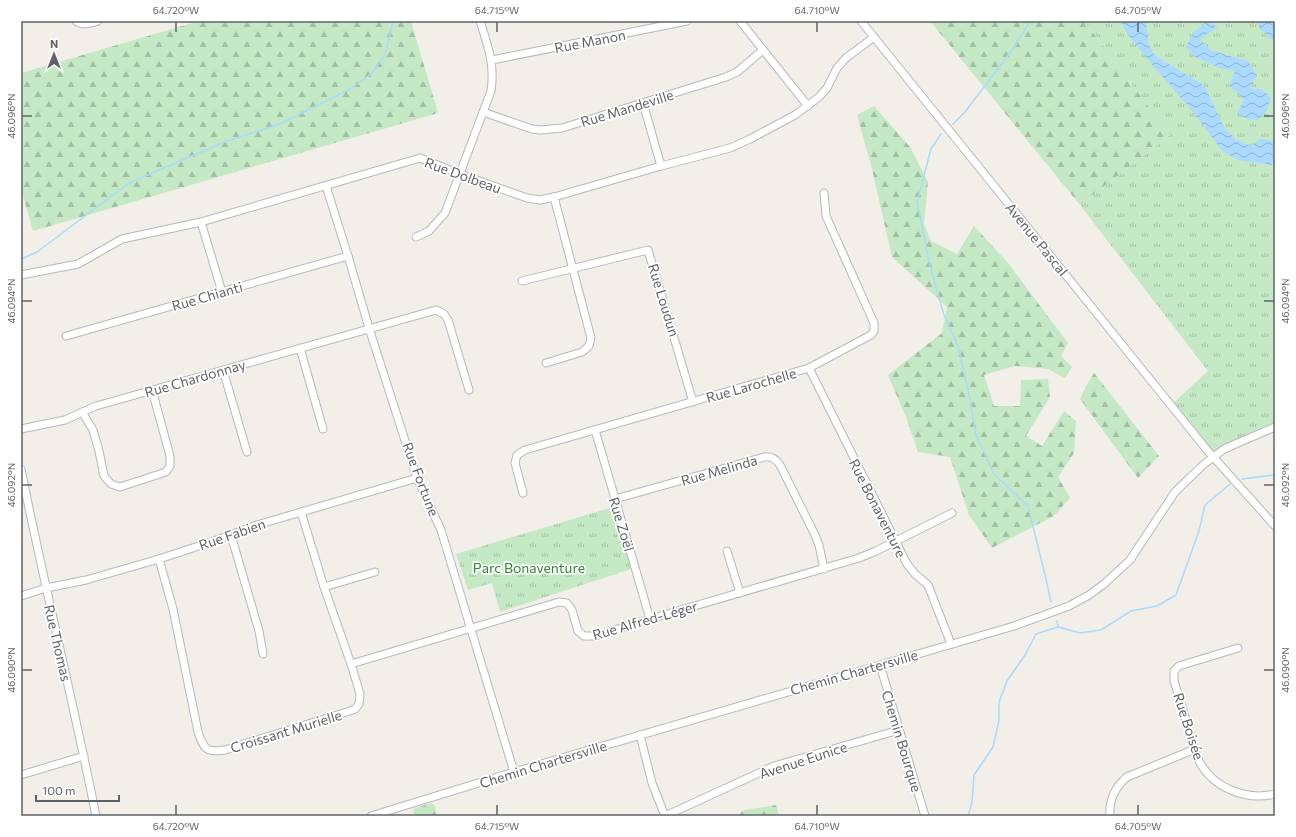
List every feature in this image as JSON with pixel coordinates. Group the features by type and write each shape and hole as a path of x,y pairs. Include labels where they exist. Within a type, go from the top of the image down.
{"street":[{"path":"76,21 79,23 89,24 98,21"},
{"path":"416,237 429,231 445,213 491,91 493,78 492,60 480,21"},
{"name":"Rue Manon","path":"492,60 687,21"},
{"path":"740,21 808,106"},
{"name":"Avenue Pascal","path":"861,21 1213,456 1275,526"},
{"name":"Rue Dolbeau","path":"21,275 78,264 122,239 201,222 420,158 526,198 540,200 730,148 795,115 808,106 819,97 826,88 837,68 846,58 874,37"},
{"name":"Rue Mandeville","path":"483,112 532,129 541,130 562,128 726,77 737,72 763,50"},
{"path":"643,103 661,166"},
{"name":"Rue Fortune","path":"326,186 417,478 441,530 514,772"},
{"name":"Rue Larochelle","path":"524,493 515,463 517,455 525,450 809,368 869,337 874,330 874,323 826,216 824,193"},
{"path":"546,363 582,352 589,346 590,342 590,333 554,197"},
{"path":"201,222 222,292"},
{"name":"Rue Loudun","path":"573,268 648,250 693,402"},
{"name":"Rue Chianti","path":"66,336 348,256"},
{"path":"522,281 573,268"},
{"name":"Rue Chardonnay","path":"21,429 65,420 96,406 432,311 442,312 448,320 469,390"},
{"path":"300,348 323,429"},
{"name":"Rue Bonaventure","path":"809,368 906,564 928,585 951,644"},
{"path":"223,370 247,452"},
{"path":"82,412 93,430 104,476 110,484 120,487 166,472 170,466 170,456 152,390"},
{"name":"Chemin Chartersville","path":"371,816 383,814 514,772 1014,626 1050,614 1078,602 1104,584 1130,560 1175,492 1213,456 1224,449 1275,427"},
{"name":"Rue Zoël","path":"595,430 650,619"},
{"name":"Rue Melinda","path":"615,499 764,457 772,457 776,459 780,465 815,535 819,545 824,569"},
{"name":"Rue Thomas","path":"21,469 96,816"},
{"name":"Rue Fabien","path":"21,596 46,588 86,580 159,559 257,525 417,478"},
{"path":"21,514 30,512"},
{"name":"Croissant Murielle","path":"159,559 173,609 198,732 202,744 207,750 214,752 225,750 354,709 359,704 360,694 324,587 301,512"},
{"name":"Rue Alfred-Léger","path":"351,664 559,602 567,602 572,610 578,631 584,636 595,636 824,569 866,555 952,513"},
{"path":"231,535 259,631 263,654"},
{"path":"727,551 740,593"},
{"path":"324,587 375,572"},
{"name":"Rue Boisée","path":"1238,648 1182,664 1174,671 1174,681 1195,749 1204,769 1223,786 1234,792 1260,796 1275,794"},
{"name":"Chemin Bourque","path":"880,665 925,816"},
{"name":"Avenue Eunice","path":"665,816 774,766 899,730"},
{"path":"640,735 652,783 665,816"},
{"path":"1110,816 1110,806 1117,787 1128,777 1195,749"},
{"path":"21,775 84,756"}],"green space":[{"path":"199,21 411,21 438,113 33,231 21,189 21,73"},
{"path":"930,21 1084,21 1170,135 1080,205"},
{"path":"1084,21 1275,21 1275,427 1213,456 1171,405 1208,371 1080,205 1170,135"},
{"path":"874,106 910,147 928,182 924,224 931,241 957,254 974,226 1008,263 1068,343 1061,356 1072,367 1065,378 1048,369 1015,366 984,375 994,406 1020,406 1021,380 1048,379 1050,397 1026,436 1042,446 1064,411 1076,421 1074,453 1058,477 1070,498 1054,516 992,548 969,515 950,457 918,452 906,417 888,375 942,333 947,307 892,257 872,169 857,115"},
{"path":"1094,373 1159,456 1138,478 1080,399"},
{"name":"Parc Bonaventure","path":"613,507 631,569 500,612 492,583 468,590 456,554"},
{"path":"431,803 435,806 437,816 415,816 413,811 414,809"},
{"path":"776,805 779,816 739,816 744,810"}],"water":[{"path":"1121,21 1146,21 1148,43 1154,54 1204,85 1224,127 1236,140 1252,146 1260,139 1270,140 1275,145 1275,162 1272,165 1239,160 1223,152 1190,108 1128,35"},
{"path":"1257,21 1275,21 1275,42 1260,29"},
{"path":"1207,22 1218,27 1200,39 1210,50 1248,61 1257,75 1250,89 1262,89 1271,98 1267,110 1258,120 1247,119 1237,113 1244,99 1229,85 1235,71 1219,68 1192,55 1186,47 1194,32"}],"waterway":[{"path":"21,259 37,252 129,183 227,141 280,124 350,89 371,74 385,55 393,21"},
{"path":"953,124 965,112 1015,46 1030,21"},
{"path":"941,134 931,149 917,202 930,266 944,315 958,346 968,389 976,435 994,474 1028,506 1051,602"},
{"path":"1242,479 1275,475"},
{"path":"968,816 972,802 974,775 993,747 999,720 999,702 1007,681 1025,655 1036,634 1058,627 1080,633 1101,630 1131,611 1157,606 1176,595 1199,531 1205,505 1230,484"},
{"path":"1057,621 1058,627"}]}
